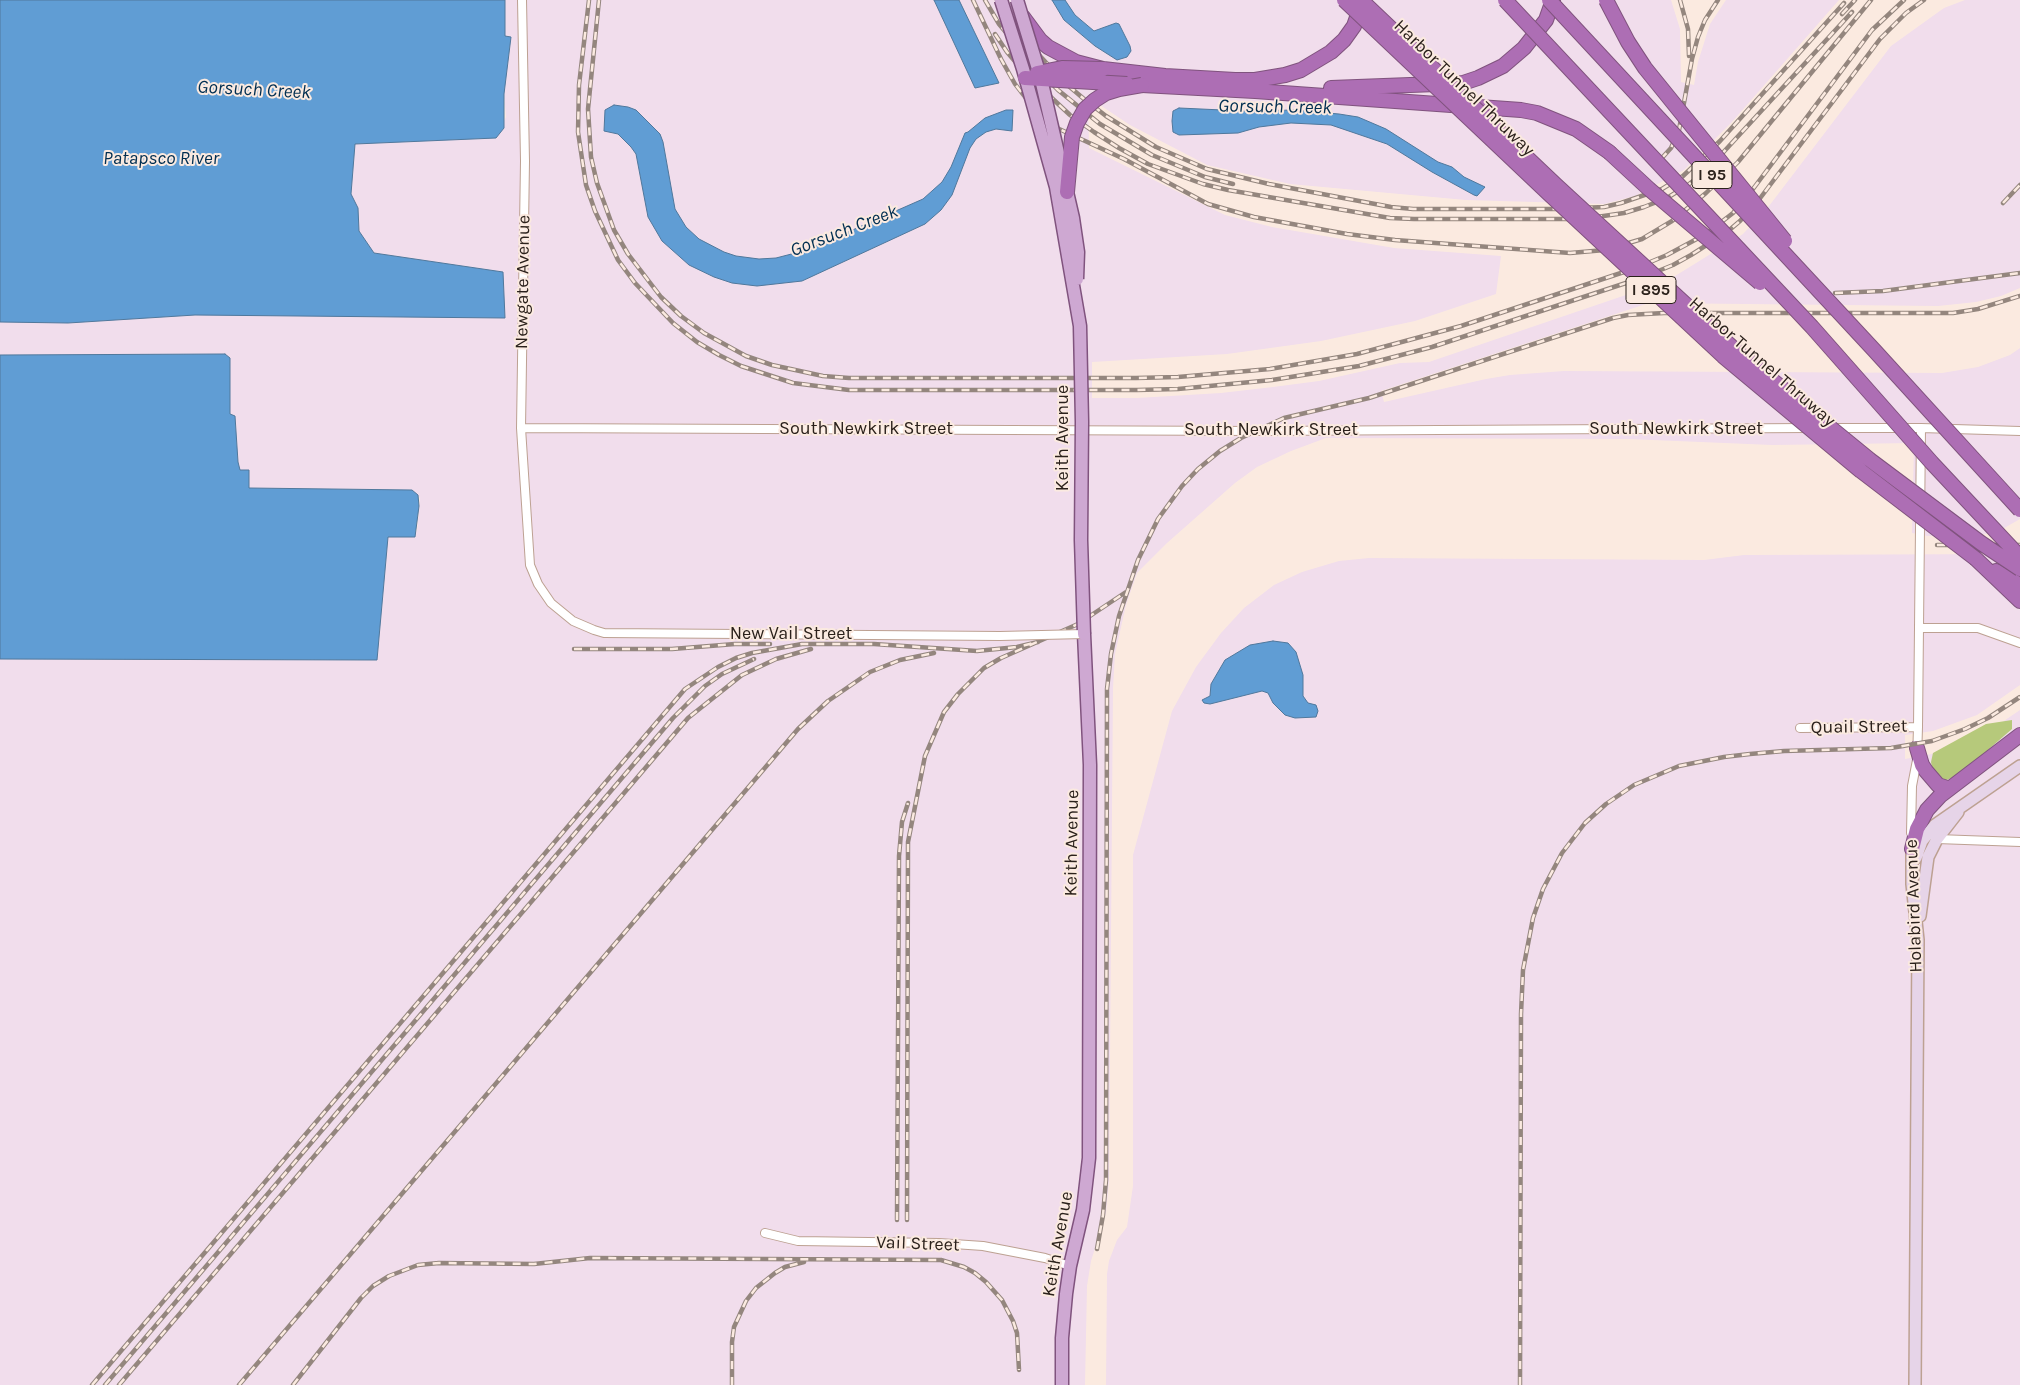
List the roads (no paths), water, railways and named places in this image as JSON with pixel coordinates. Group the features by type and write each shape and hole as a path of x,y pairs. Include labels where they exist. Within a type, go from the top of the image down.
{"highway":[{"name":"Harbor Tunnel Thruway","path":"1344,0 1723,356 1861,471 1976,559 2020,585"},
{"path":"1025,78 1040,76 1062,68 1103,69 1165,76 1235,80 1261,79 1285,75 1316,62 1344,40 1354,26 1362,0"},
{"name":"Harbor Tunnel Thruway","path":"1362,0 1550,180 1734,349 1870,460 1981,543 2020,569"},
{"name":"I 95","path":"1505,0 1812,327 1932,462 2020,557"},
{"name":"I 95","path":"1549,0 2020,510"},
{"path":"1255,91 1463,83 1491,73 1512,60 1532,40 1546,20 1553,0"},
{"path":"1606,0 1628,42 1662,89 1874,350"},
{"path":"1022,16 1048,48 1076,62 1103,69"},
{"path":"1040,76 1142,85 1501,107 1537,113 1576,129 1609,152 1649,189 1812,327"},
{"path":"1068,192 1072,137 1085,109 1106,93 1142,85"},
{"path":"1976,559 2020,601"},
{"path":"1912,849 1918,829 1928,810 1947,788 2020,736"},
{"path":"1918,748 1922,765 1926,771 1938,784 1947,788"}],"main road":[{"name":"Keith Avenue","path":"1001,0 1056,187 1080,326 1082,422 1081,540 1090,755 1089,1158 1083,1210 1070,1266 1062,1338 1062,1385"},
{"name":"Keith Avenue","path":"1017,0 1040,76 1068,192 1078,252 1076,299"},
{"path":"1912,884 1918,850 1922,841 1935,825 2020,766"},
{"path":"1918,940 1928,857 1938,839 1962,807"},
{"name":"Holabird Avenue","path":"1912,849 1912,884 1918,940 1916,1385"}],"street":[{"name":"Newgate Avenue","path":"522,0 525,161 522,428 530,565"},
{"name":"South Newkirk Street","path":"522,428 1079,431 1920,428 2020,431"},
{"name":"Holabird Avenue","path":"1912,849 1912,786 1918,748 1920,428"},
{"name":"Keith Avenue","path":"1079,431 1080,594"},
{"name":"New Vail Street","path":"530,565 538,584 552,603 574,621 594,630 604,632 1000,636 1084,634"},
{"path":"1920,628 1978,628 2020,643"},
{"name":"Quail Street","path":"1800,728 1918,727"},
{"path":"1938,839 2020,842"},
{"name":"Vail Street","path":"765,1233 798,1241 939,1243 983,1246 1045,1258 1070,1266"}],"water":[{"name":"Patapsco River","path":"0,0 505,0 505,36 511,37 504,94 504,128 496,138 355,144 351,194 358,208 359,231 374,253 503,272 505,318 195,315 68,323 0,322"},
{"path":"934,0 959,0 999,83 975,88"},
{"path":"1052,0 1065,0 1075,15 1094,31 1116,23 1119,24 1130,46 1131,51 1127,57 1117,60 1095,46 1064,20"},
{"name":"Gorsuch Creek","path":"614,105 636,110 660,134 675,209 686,227 699,239 724,252 736,256 759,259 776,258 807,250 923,199 942,182 951,167 965,133 985,118 1006,110 1013,110 1012,131 996,129 986,132 976,139 970,148 952,195 941,210 925,224 802,281 757,286 732,283 714,277 689,265 662,241 648,217 636,154 618,134 604,131 605,110"},
{"name":"Gorsuch Creek","path":"1179,108 1244,111 1294,110 1358,117 1386,129 1438,162 1452,167 1464,177 1485,187 1477,196 1474,195 1387,144 1331,125 1291,123 1259,127 1238,133 1179,135 1173,132 1172,121 1173,111"},
{"path":"225,354 230,358 230,414 235,416 238,462 240,470 249,470 249,488 412,490 418,495 419,506 415,537 388,537 377,660 0,659 0,355"},
{"path":"1273,641 1288,643 1296,652 1303,675 1303,696 1308,703 1316,705 1318,711 1316,717 1295,718 1285,715 1273,703 1268,693 1262,691 1210,704 1204,703 1202,700 1210,696 1211,684 1225,660 1250,645"}],"railway":[{"path":"589,0 579,85 578,132 586,185 595,211 618,260 635,283 673,323 697,342 719,355 741,366 793,383 849,390 1137,390 1178,389 1272,380 1359,366 1432,347 1641,278 1673,265 1691,255 1727,232 1740,221 1758,201 1880,39 1906,13 1924,0"},
{"path":"599,0 588,109 591,157 597,183 614,230 628,254 661,297 681,316 704,333 746,356 772,365 823,376 849,378 1136,378 1178,377 1270,369 1357,354 1461,326 1636,268 1667,255 1706,234 1733,213 1872,30 1904,0"},
{"path":"973,0 1015,84 1025,97 1057,128 1124,159 1208,204 1254,217 1347,234 1395,240 1570,253 1605,250 1642,239 1672,221 1706,193 1738,162 1871,0"},
{"path":"985,0 999,24 1032,64 1058,90 1100,124 1152,155 1205,177 1233,184"},
{"path":"997,0 1040,56 1064,82 1106,116 1156,147 1207,169 1269,184 1391,207 1413,209 1557,209 1604,207 1662,189 1683,176 1720,141 1844,3"},
{"path":"1680,0 1688,29 1689,56"},
{"path":"1661,159 1671,148 1679,130 1698,37 1705,20 1718,0"},
{"path":"1842,14 1855,0"},
{"path":"995,34 1024,72 1070,115 1119,148 1148,164 1203,184 1390,218 1583,219 1624,213 1644,207 1667,198 1688,185 1708,169 1852,12"},
{"path":"2003,203 2020,185"},
{"path":"1835,293 1883,291 2020,273"},
{"path":"1097,1249 1103,1215 1106,1180 1107,689 1111,654 1119,616 1138,560 1158,519 1182,486 1198,469 1220,451 1241,438 1284,418 1369,398 1613,318 1628,315 1664,313 1953,313 1978,309 2020,296"},
{"path":"1937,545 2020,545"},
{"path":"907,1220 908,842 925,756 944,712 958,694 984,668 1001,658 1078,624 1126,592"},
{"path":"92,1385 685,689 718,667 736,658 752,653 802,644 874,644 977,651 1017,647 1038,642"},
{"path":"574,649 672,649 735,644 770,644"},
{"path":"119,1385 688,718 742,675 776,659 811,649"},
{"path":"239,1385 798,729 828,701 870,672 900,660 934,653"},
{"path":"105,1385 673,718 705,686 722,674 754,659"},
{"path":"1520,1385 1521,1014 1523,970 1533,918 1543,889 1562,853 1585,823 1606,804 1634,785 1679,766 1750,754 1784,751 1891,748 1932,741 1988,718 2020,697"},
{"path":"897,1220 899,856 902,822 908,803"},
{"path":"293,1385 361,1298 373,1286 389,1276 418,1265 439,1263 534,1264 590,1258 941,1260 964,1267 975,1273 1002,1300 1017,1333 1019,1370"},
{"path":"732,1385 734,1327 746,1301 756,1288 775,1273 785,1267 804,1262"}]}
